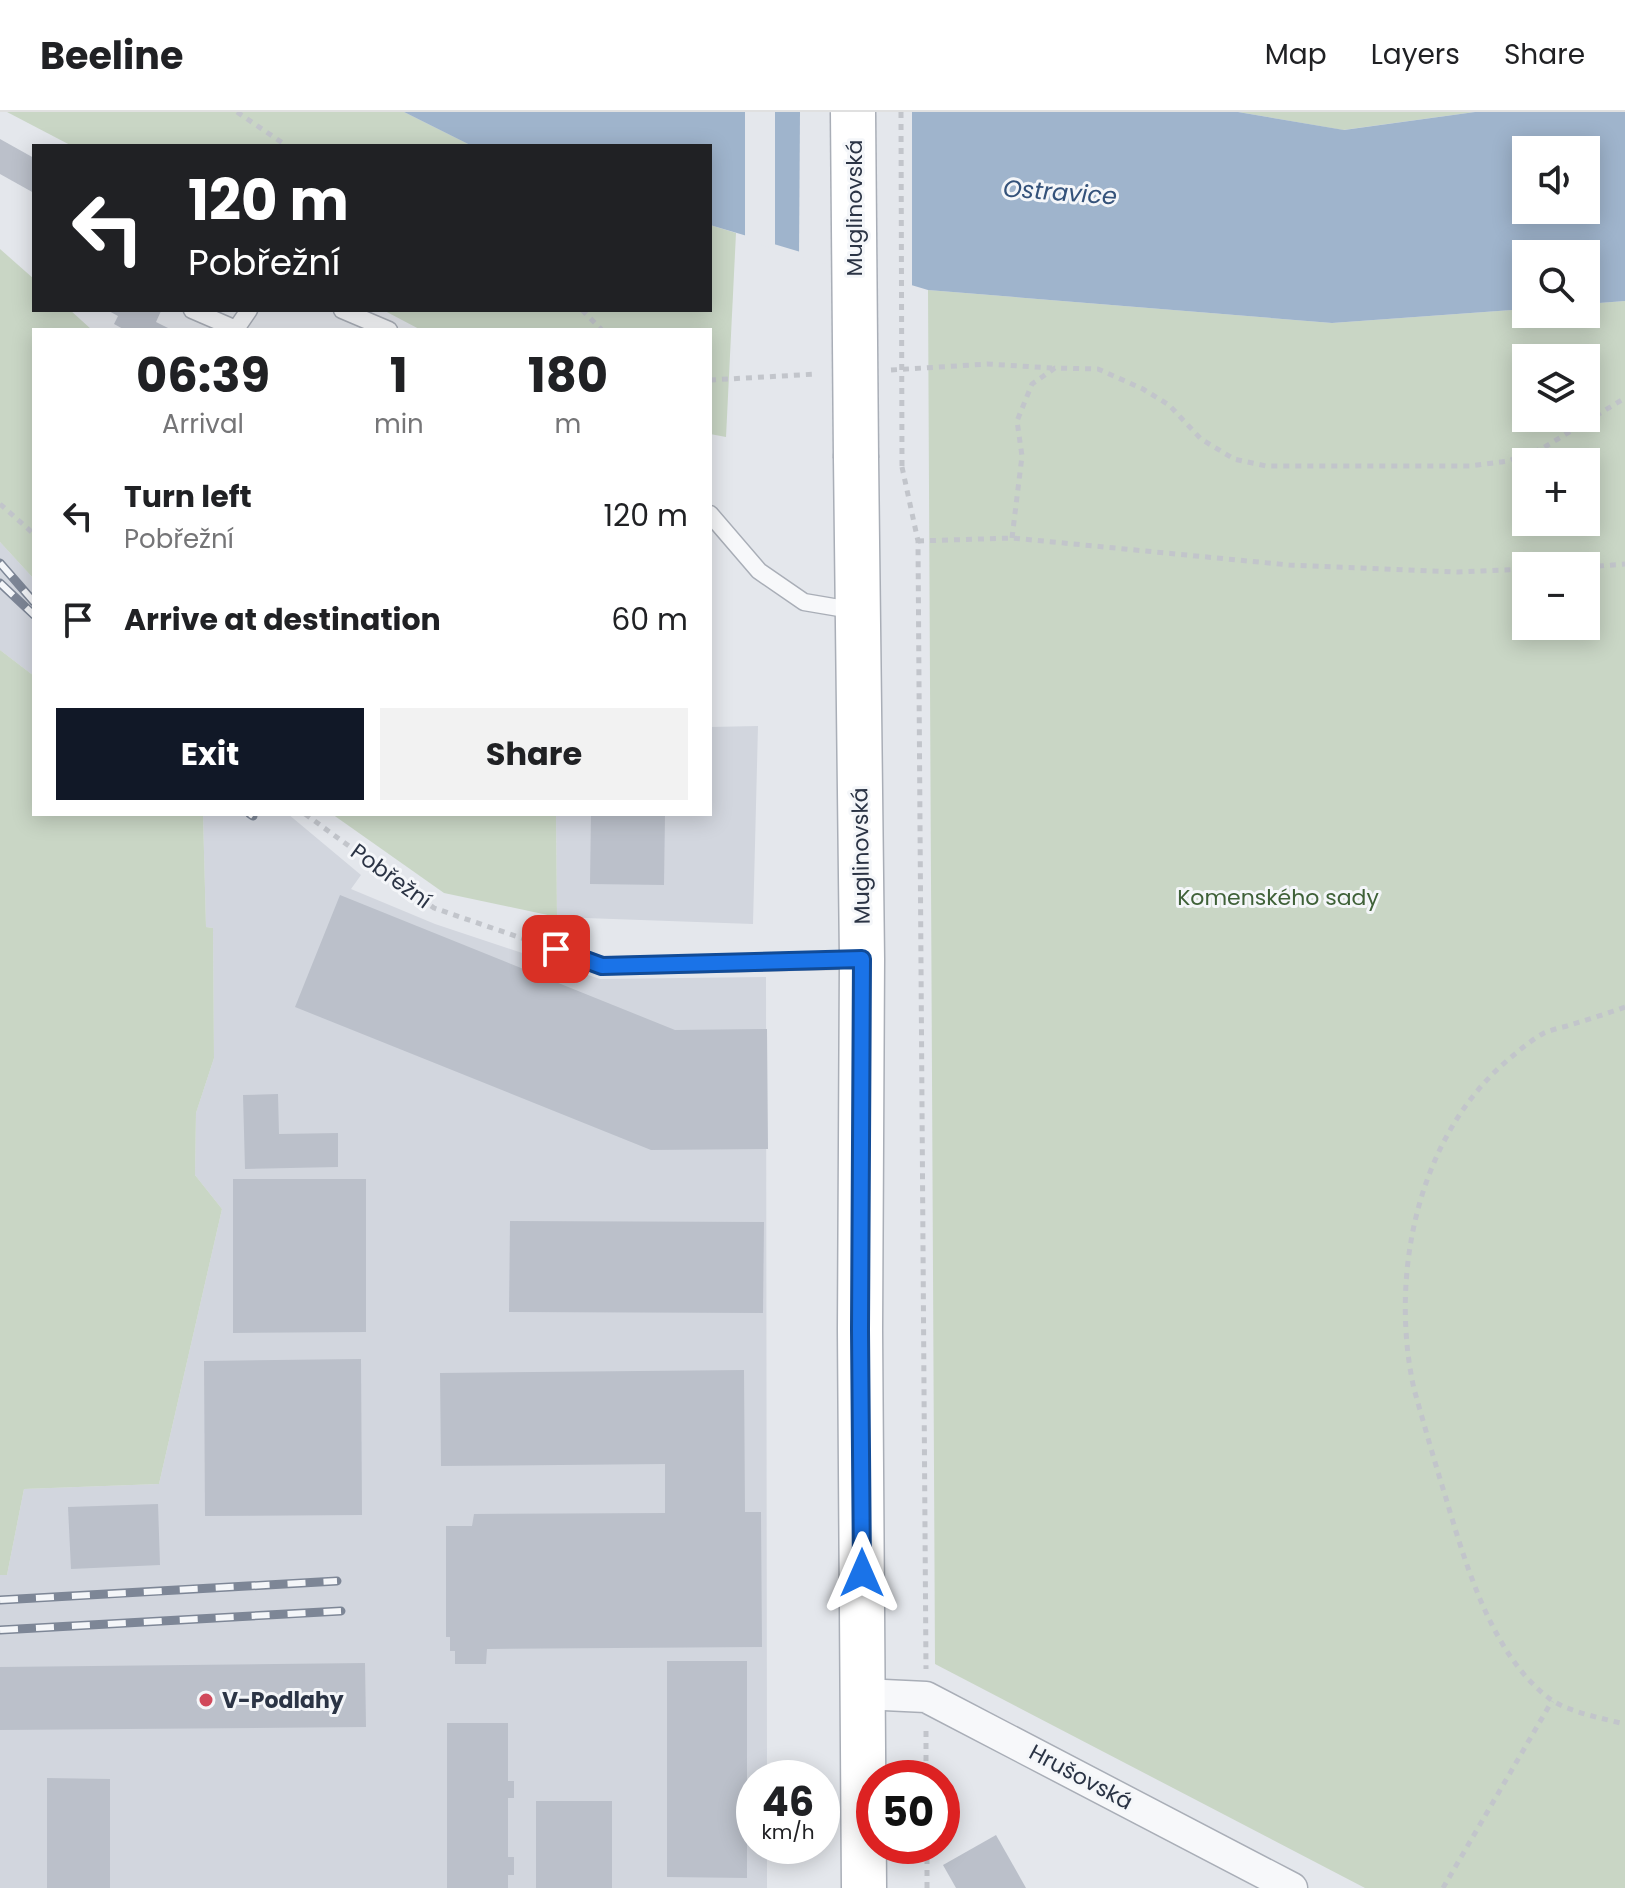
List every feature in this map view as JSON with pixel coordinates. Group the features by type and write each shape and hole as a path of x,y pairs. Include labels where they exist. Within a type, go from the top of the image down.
{"main road":[{"name":"Muglinovská","path":"853,112 862,959 860,1330 864,1888"}],"street":[{"name":"Hrušovská","path":"863,1694 926,1697 1292,1888"}],"lane":[{"path":"197,312 234,328"},
{"path":"347,312 384,328"},
{"path":"712,516 759,571 804,602 858,612"},
{"path":"556,949 602,966 862,959"}],"path":[{"path":"237,112 284,144"},
{"path":"901,112 902,467 918,541 926,1682"},
{"path":"584,312 600,328"},
{"path":"1012,538 1022,456 1017,421 1032,384 1055,368 1098,369 1143,389 1169,405 1201,439 1234,459 1266,466 1470,466 1508,461 1543,448 1625,398"},
{"path":"0,504 32,532"},
{"path":"918,541 1012,538 1289,565 1458,572 1512,570"},
{"path":"1600,566 1625,564"},
{"name":"Pobřežní","path":"308,816 434,908 556,949"},
{"path":"1625,1007 1544,1033 1485,1082 1461,1113 1424,1189 1410,1248 1405,1295 1405,1336 1414,1389 1464,1561 1483,1607 1521,1670 1552,1701 1625,1724"},
{"path":"1443,1888 1552,1701"},
{"path":"926,1740 926,1760"},
{"path":"927,1864 927,1888"}],"shaded area":[{"path":"0,542 32,577 32,674 0,650"},
{"path":"758,726 753,924 557,917 556,816 712,816 712,727"},
{"path":"203,816 290,816 361,875 351,889 435,924 600,979 766,977 767,1760 736,1760 736,1864 767,1864 767,1888 0,1888 0,1575 7,1575 24,1489 159,1484 222,1209 195,1175 196,1113 214,1058 213,928 206,927"}],"green space":[{"path":"7,112 404,112 468,144 68,144"},
{"path":"1238,112 1475,112 1343,130"},
{"path":"712,226 736,233 726,437 712,434 712,328 417,328 387,312 712,312"},
{"path":"0,249 32,277 32,312 72,312 90,328 32,328 32,577 0,542"},
{"name":"Komenského sady","path":"928,290 1332,323 1512,310 1512,328 1600,328 1600,303 1625,301 1625,1888 1365,1888 935,1664"},
{"path":"0,650 32,674 32,816 203,816 206,927 213,928 214,1058 196,1113 195,1175 222,1209 159,1484 24,1489 7,1575 0,1575"},
{"path":"335,816 556,816 557,917 444,893"}],"water":[{"name":"Ostravice","path":"404,112 1238,112 1344,130 1475,112 1625,112 1625,301 1600,303 1600,240 1512,240 1512,310 1332,323 928,290 712,226 712,144 468,144"}],"pier":[{"path":"745,112 775,112 775,249 745,240"},
{"path":"800,112 912,112 912,290 799,256"}],"building":[{"path":"0,139 32,157 32,192 0,174"},
{"path":"111,312 161,312 156,322 168,328 121,328 114,324 118,316"},
{"path":"591,816 665,816 664,885 590,884"},
{"path":"340,895 675,1030 767,1029 768,1149 651,1150 295,1007"},
{"path":"278,1094 279,1134 338,1133 338,1167 245,1169 243,1095"},
{"path":"233,1179 366,1179 366,1332 233,1333"},
{"path":"510,1221 764,1222 763,1313 509,1312"},
{"path":"361,1359 362,1515 205,1516 204,1361"},
{"path":"744,1370 745,1512 761,1512 762,1647 487,1649 486,1664 455,1664 455,1651 450,1651 450,1637 446,1637 446,1526 472,1526 474,1514 665,1513 665,1464 441,1466 440,1373"},
{"path":"158,1504 160,1565 71,1569 68,1507"},
{"path":"667,1661 747,1661 747,1760 736,1760 736,1864 747,1864 747,1878 667,1877"},
{"path":"365,1663 366,1727 0,1730 0,1667"},
{"path":"447,1723 508,1723 508,1781 514,1781 514,1798 508,1798 508,1857 514,1857 514,1875 508,1875 508,1888 447,1888"},
{"path":"47,1778 110,1779 110,1888 47,1888"},
{"path":"536,1801 612,1801 612,1888 536,1888"},
{"path":"996,1835 1026,1888 956,1888 943,1865 960,1864 960,1855"}],"railway":[{"path":"0,563 32,600"},
{"path":"0,583 32,613"},
{"path":"0,1600 337,1581"},
{"path":"0,1630 341,1611"}],"place":[{"name":"V-Podlahy","path":"206,1700"}],"route":[{"path":"556,949 602,966 862,959 862,1573"}]}
